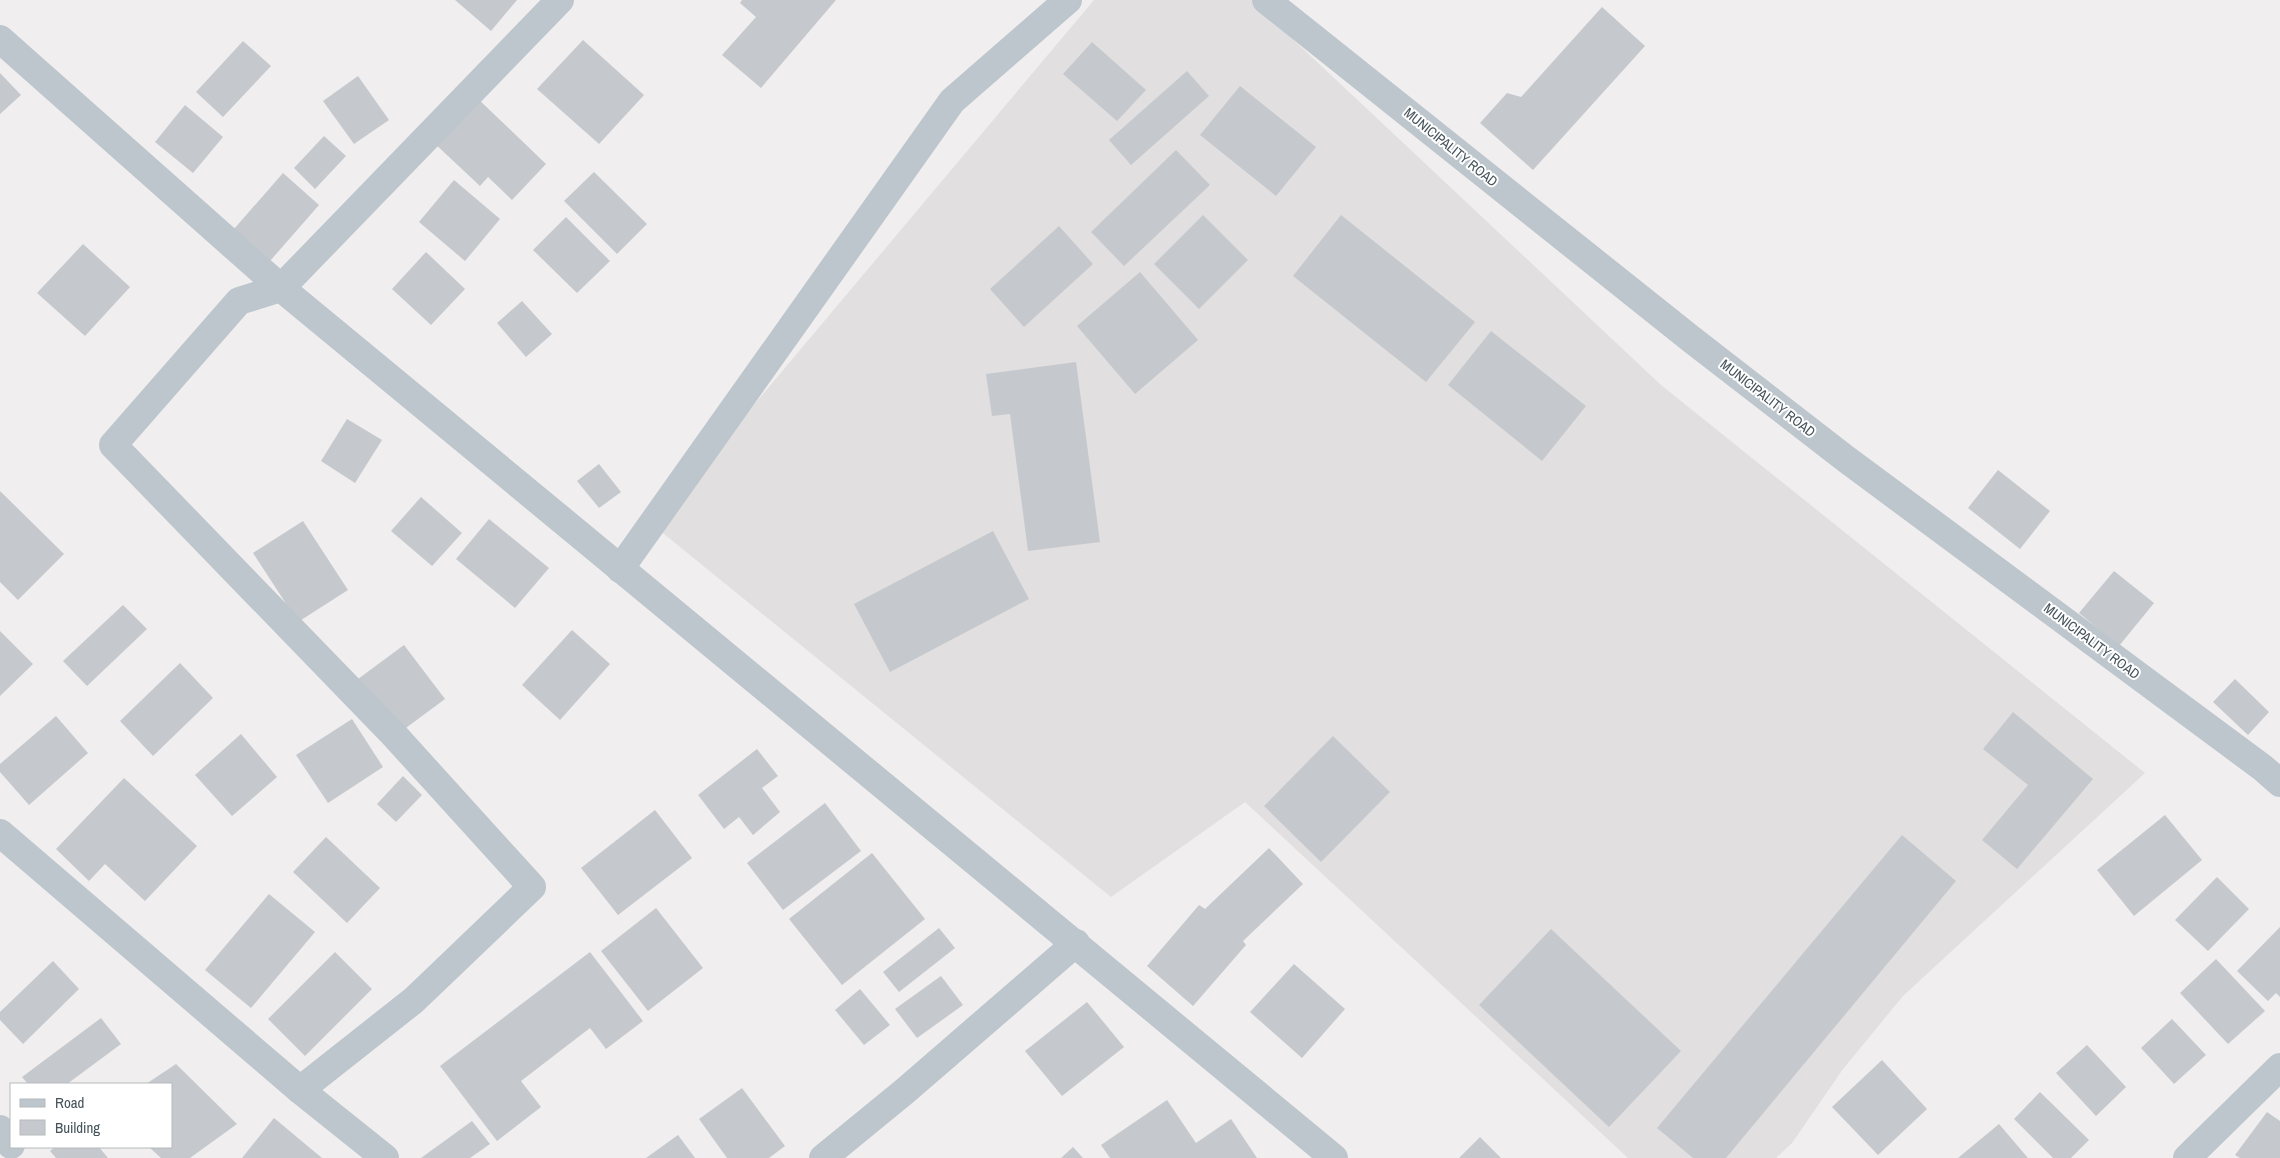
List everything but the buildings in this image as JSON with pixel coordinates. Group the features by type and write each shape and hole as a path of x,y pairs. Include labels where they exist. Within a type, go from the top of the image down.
{"street":[{"path":"300,1090 414,1000 532,888 395,736 113,445 239,300 281,288 560,0"},
{"path":"620,569 952,101 1068,0"},
{"name":"MUNICIPALITY ROAD","path":"1266,0 1676,327 1846,459 2274,768"},
{"path":"0,39 281,288 1334,1158"},
{"path":"0,833 300,1090 385,1158"},
{"path":"823,1158 905,1091 1076,943"},
{"path":"2187,1158 2280,1067"},
{"path":"0,1129 10,1143"}],"shaded area":[{"path":"1094,0 1251,0 1661,385 2145,773 1903,996 1843,1069 1792,1143 1776,1158 1628,1158 1245,802 1111,897 653,525"}]}
